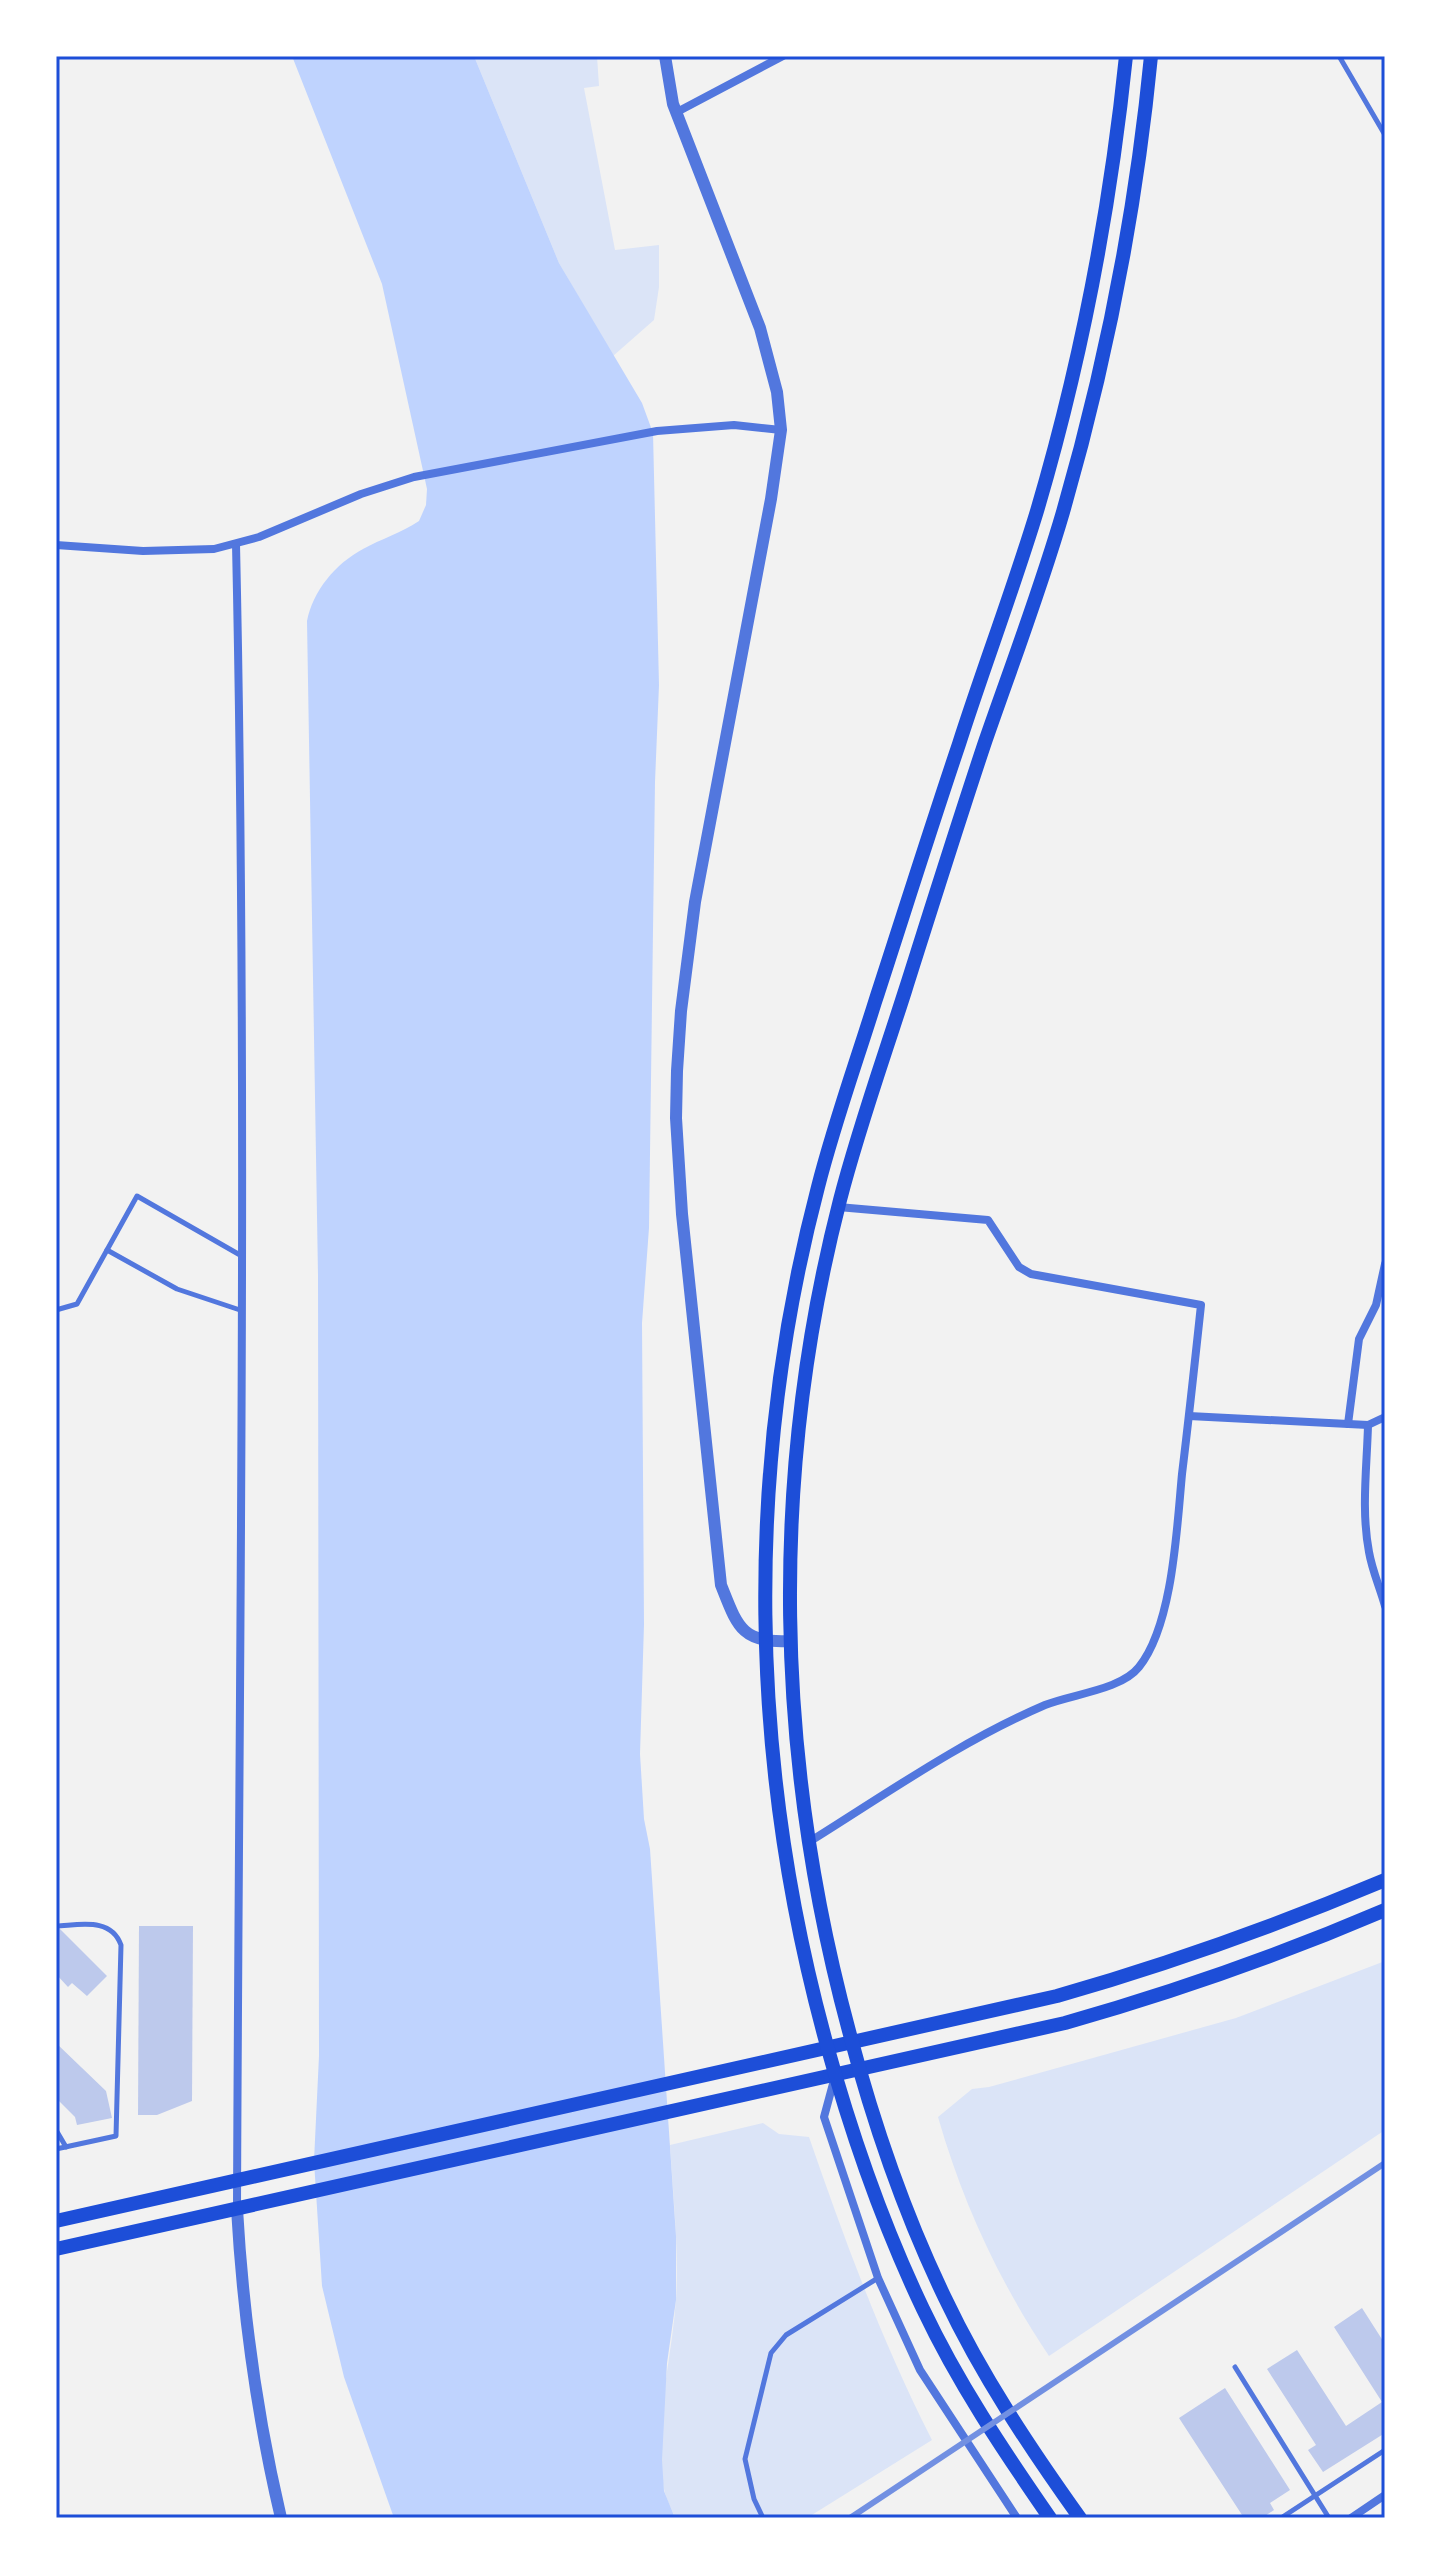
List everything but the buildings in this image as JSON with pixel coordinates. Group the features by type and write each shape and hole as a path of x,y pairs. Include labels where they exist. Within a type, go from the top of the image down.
{"main road":[{"path":"1050,2518 984,2420 922,2307 881,2211 828,2049 802,1943 776,1801 766,1642 766,1537 785,1342 807,1230 833,1133 960,739 1014,586 1061,425 1107,214 1126,56"},
{"path":"1080,2518 997,2395 944,2297 904,2202 852,2043 826,1938 794,1735 790,1641 791,1538 801,1409 821,1284 838,1207 979,762 1037,594 1085,431 1131,218 1151,56"},
{"path":"56,2221 989,2013 1124,1977 1256,1932 1385,1880"},
{"path":"56,2249 996,2040 1132,2003 1267,1958 1385,1910"}],"street":[{"path":"665,56 677,112 760,328 777,392 781,430 695,902 677,1071 679,1182 721,1585 738,1627 766,1642 790,1641"},
{"path":"677,112 783,56"},
{"path":"56,545 192,551 236,544 361,494 414,477 657,431 734,425 781,430"},
{"path":"236,544 240,1255 237,2209 241,2281 253,2381 281,2518"},
{"path":"809,1843 931,1765 986,1734 1044,1706 1107,1686 1138,1669 1153,1644 1170,1584 1201,1305 1031,1274 1019,1267 988,1220 838,1207"},
{"path":"1348,1424 1359,1339 1376,1305 1385,1264"},
{"path":"1189,1416 1368,1425 1385,1417"},
{"path":"1368,1425 1366,1532 1385,1606"},
{"path":"836,2076 824,2117 878,2278 920,2370 1017,2518"},
{"path":"1351,2518 1385,2495"}],"lane":[{"path":"1339,56 1385,135"},
{"path":"56,1310 77,1304 137,1196 240,1255"},
{"path":"107,1250 177,1289 240,1310"},
{"path":"56,1926 104,1926 114,1933 121,1945 116,2136 56,2149"},
{"path":"56,2130 66,2147"},
{"path":"763,2518 754,2499 745,2459 771,2353 786,2335 878,2278"},
{"path":"1235,2367 1329,2518"},
{"path":"1281,2518 1385,2450"}],"shaded area":[{"path":"474,56 597,56 599,86 584,88 615,250 659,245 659,287 654,320 613,356 559,263"},
{"path":"1385,1961 1385,2130 1049,2356 1014,2299 984,2241 938,2117 972,2089 989,2087 1236,2018"},
{"path":"763,2123 779,2134 809,2137 865,2291 932,2440 807,2518 675,2518 664,2489 660,2442 677,2280 670,2145"}],"water":[{"path":"292,56 474,56 559,263 642,403 653,433 659,685 649,1228 642,1323 644,1624 640,1754 644,1819 650,1849 676,2236 676,2300 667,2363 662,2460 664,2491 675,2518 394,2518 344,2377 322,2286 314,2161 319,2056 318,1275 307,621 320,589 343,562 419,521 426,505 427,489 382,284"}],"railway":[{"path":"850,2518 1385,2163"}]}
